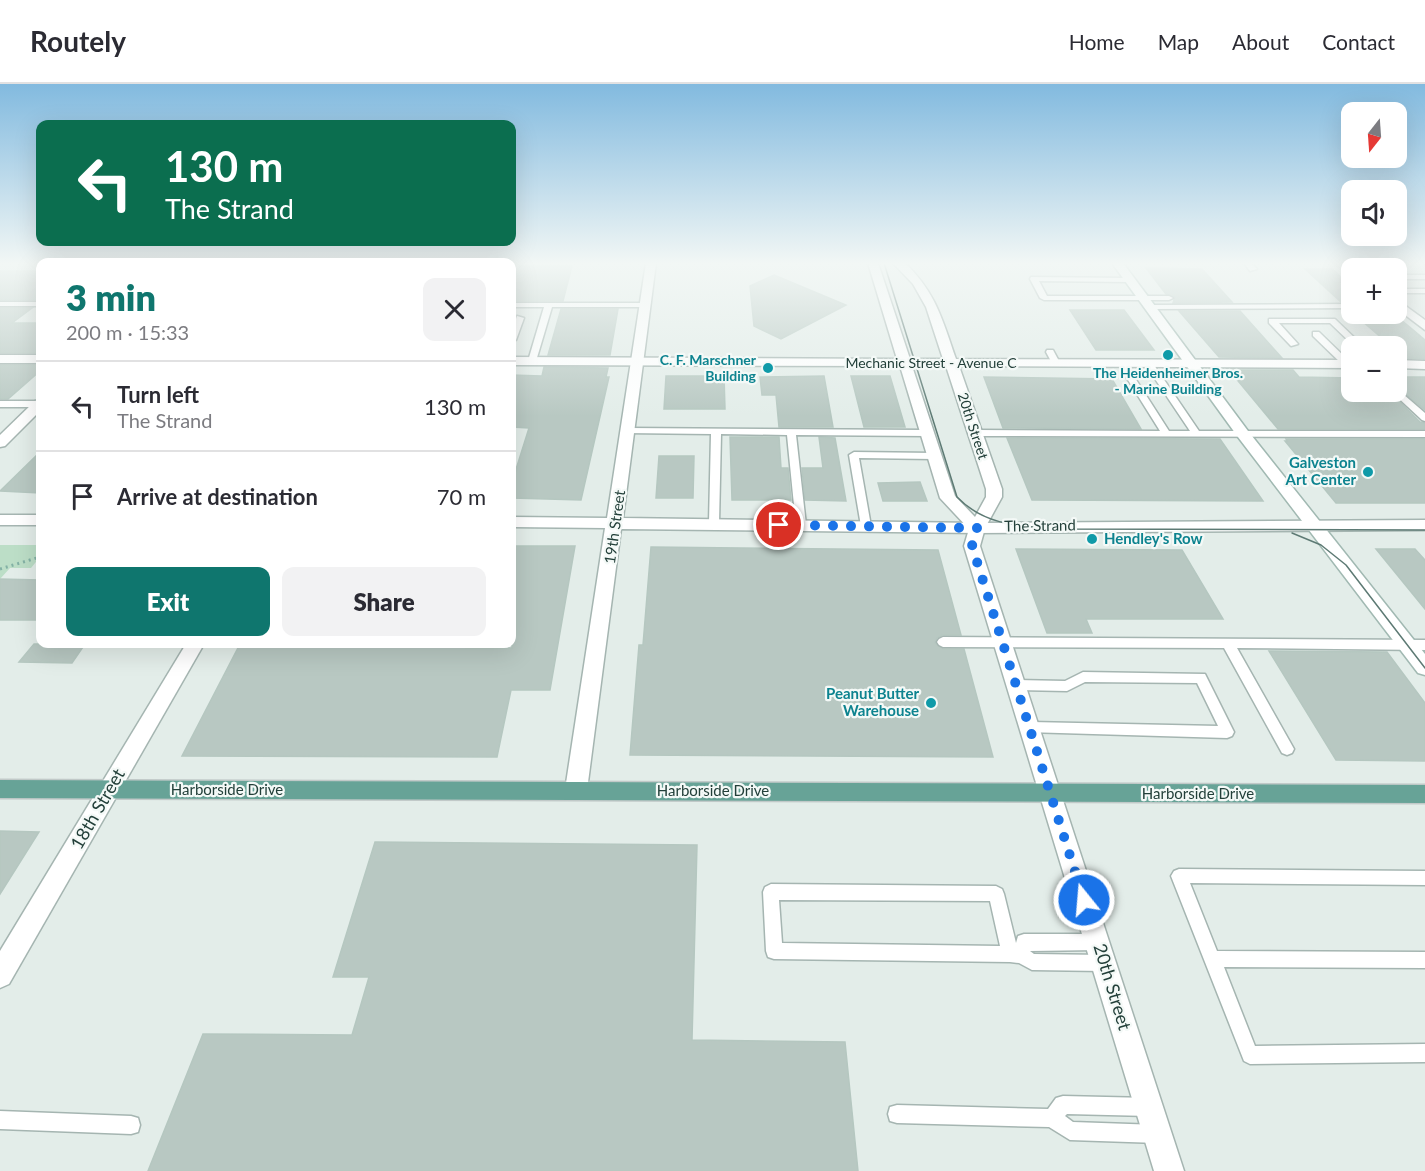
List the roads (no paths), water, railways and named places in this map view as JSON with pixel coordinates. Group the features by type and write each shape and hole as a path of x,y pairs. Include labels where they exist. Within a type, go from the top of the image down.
{"main road":[{"name":"Harborside Drive","path":"0,789 1425,794"}],"street":[{"name":"19th Street","path":"576,790 616,522 643,314"},
{"path":"889,314 948,498 977,528"},
{"name":"20th Street","path":"934,314 953,363 994,489 994,497 977,528 972,546 1169,1171"},
{"path":"1155,314 1243,434 1425,668"},
{"path":"1409,314 1425,326"},
{"name":"Mechanic Street - Avenue C","path":"516,361 953,363 1053,358 1122,364 1341,364"},
{"path":"0,359 36,359"},
{"path":"1407,364 1425,364"},
{"path":"0,443 36,408"},
{"path":"0,520 36,520"},
{"name":"The Strand","path":"516,522 977,528 1425,525"},
{"name":"18th Street","path":"0,975 193,648"}],"lane":[{"path":"532,361 546,314"},
{"path":"1296,314 1306,324"},
{"path":"516,329 520,318"},
{"path":"1294,344 1272,321 1306,324 1332,321 1349,336"},
{"path":"1316,334 1341,357"},
{"path":"1122,364 1166,434"},
{"path":"1149,364 1197,434"},
{"path":"1407,401 1425,418"},
{"path":"0,404 36,404"},
{"path":"628,431 927,432"},
{"path":"714,524 716,431"},
{"path":"791,432 801,525"},
{"path":"976,433 1425,434"},
{"path":"866,526 854,455 934,456"},
{"path":"943,642 1425,645"},
{"path":"1228,644 1287,749"},
{"path":"1017,685 1067,686 1083,677 1201,678 1227,732 1031,728"},
{"path":"1425,878 1179,876 1251,1055 1425,1053"},
{"path":"1016,954 996,894 771,892 774,951 1016,954 1032,962 1101,953"},
{"path":"1212,959 1425,960"},
{"path":"1052,1118 1063,1104 1149,1107"},
{"path":"897,1114 1052,1118 1070,1131 1158,1134"},
{"path":"0,1120 131,1125"}],"tram line":[{"path":"900,314 957,497 968,507 991,519 1030,527 1058,529 1425,530"},
{"path":"1292,533 1321,545 1346,565 1425,668"}],"place":[{"name":"The Heidenheimer Bros. - Marine Building","path":"1168,355"},
{"name":"C. F. Marschner Building","path":"768,368"},
{"name":"Galveston Art Center","path":"1368,472"},
{"name":"Hendley's Row","path":"1092,539"},
{"name":"Peanut Butter Warehouse","path":"931,703"}]}
